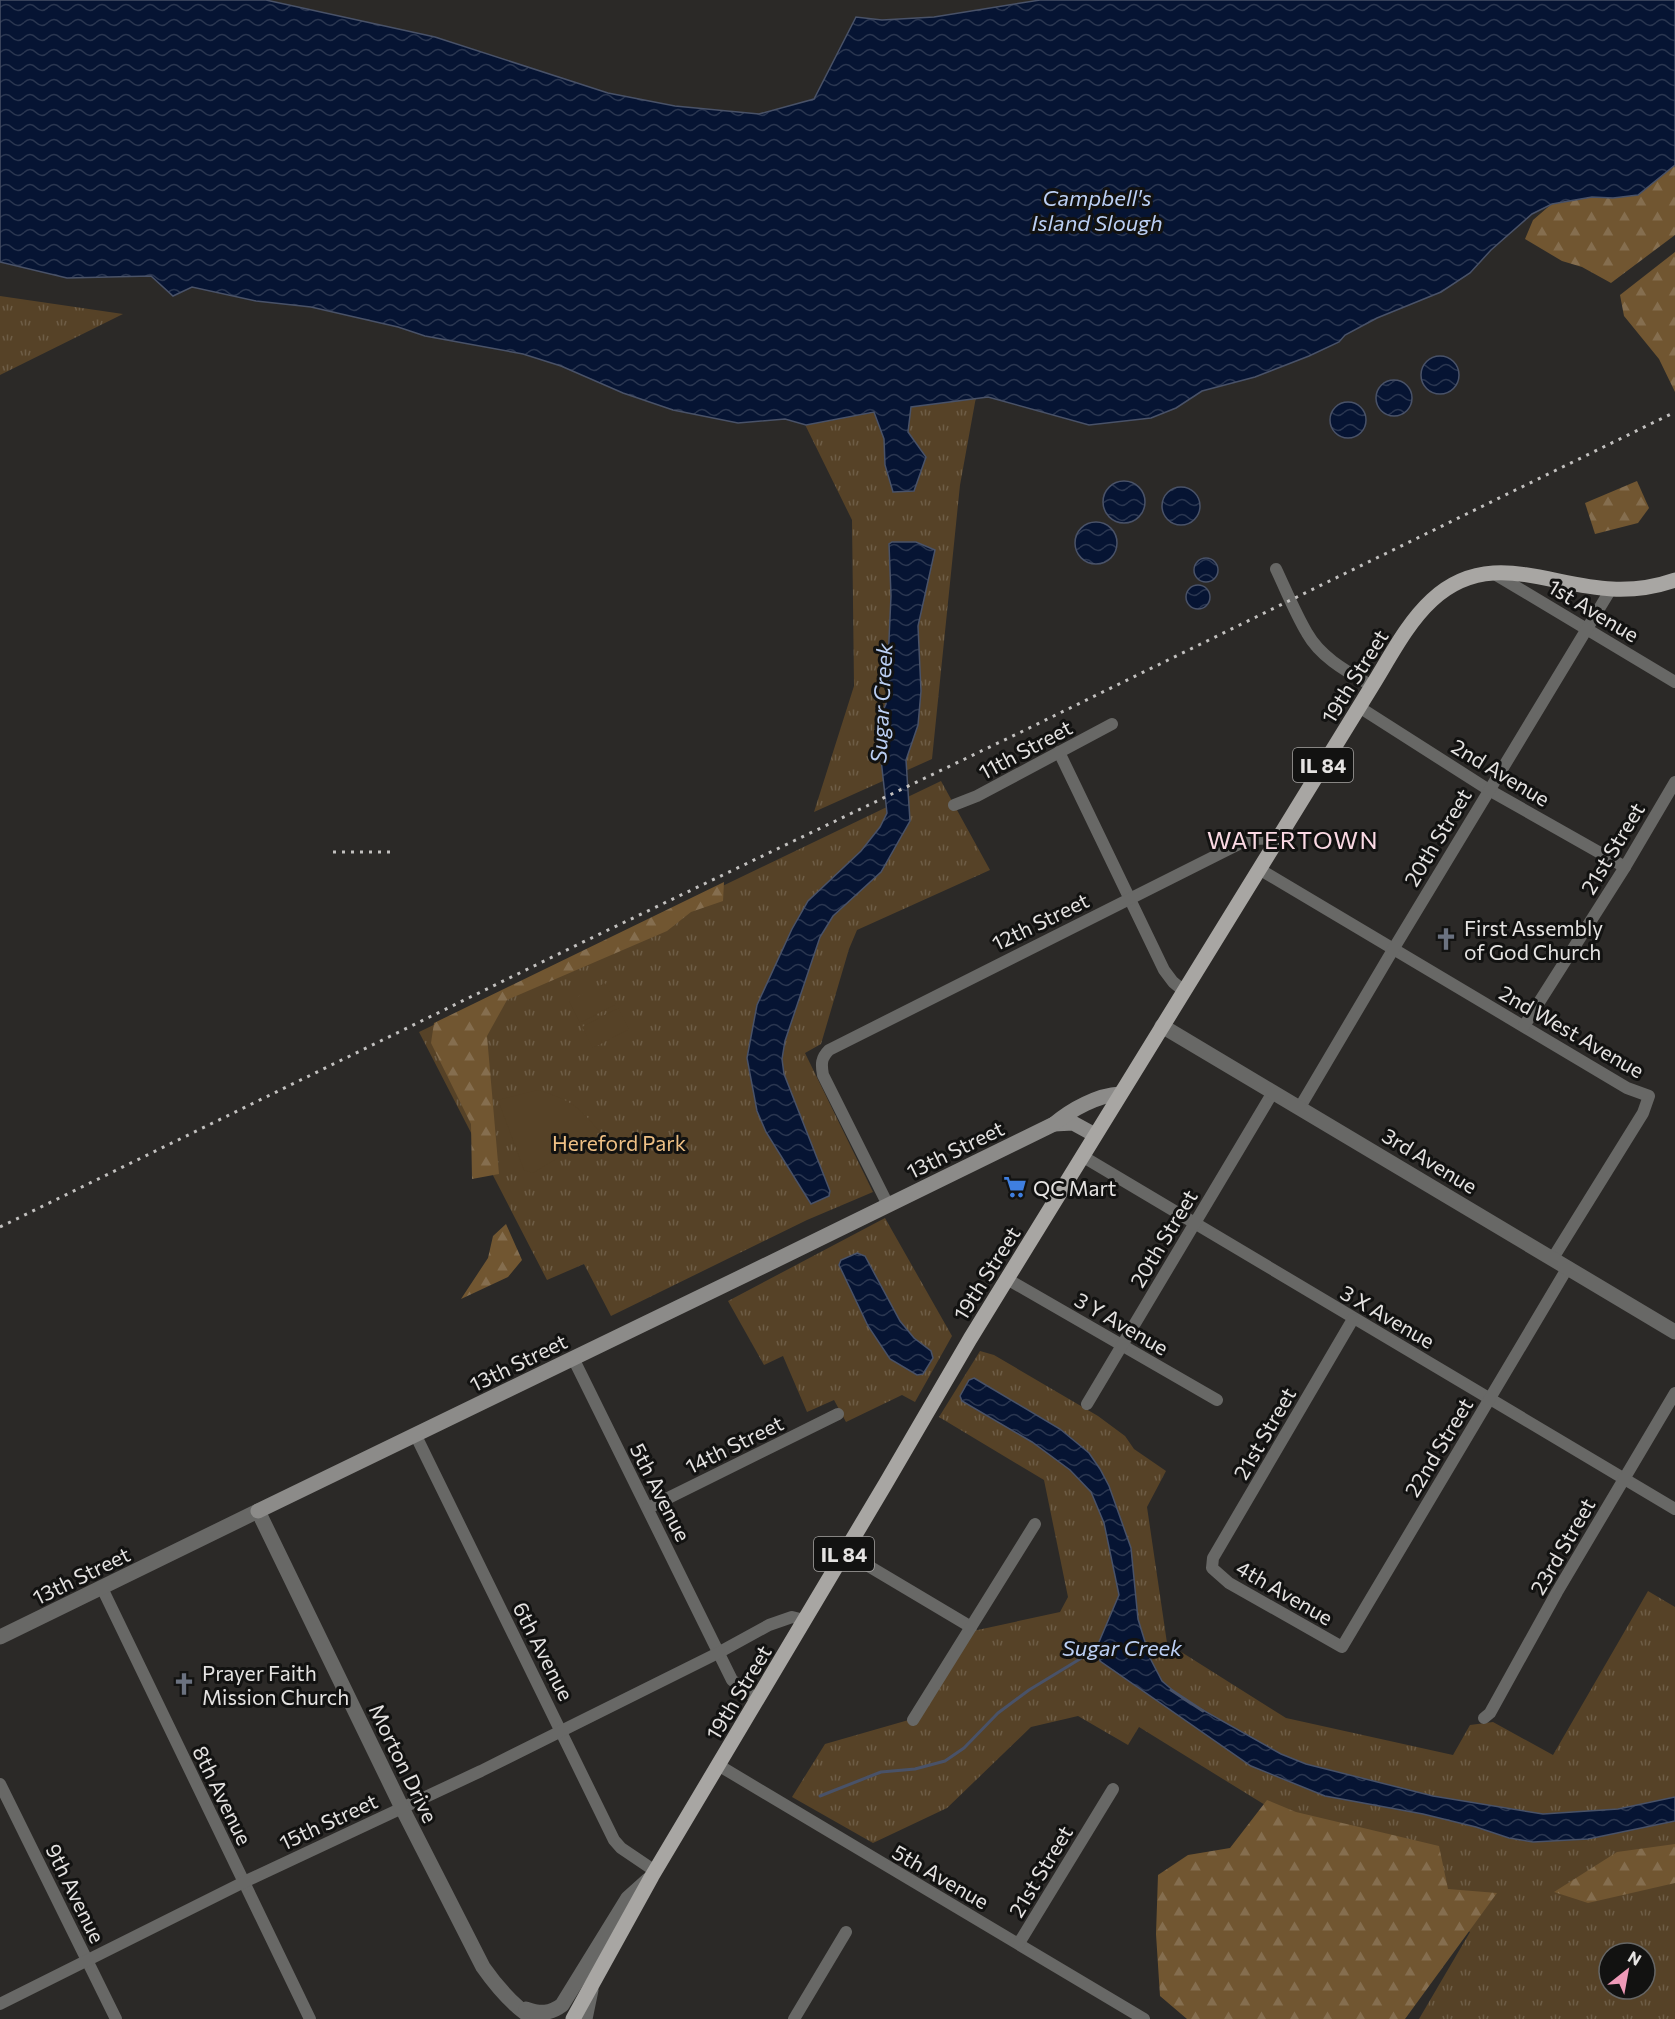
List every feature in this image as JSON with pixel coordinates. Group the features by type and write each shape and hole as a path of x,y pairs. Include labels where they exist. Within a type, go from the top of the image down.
{"main road":[{"name":"19th Street","path":"573,2019 654,1873 1007,1279 1416,618 1432,600 1460,581 1492,573 1530,574 1611,590"},
{"name":"IL 84","path":"1611,590 1647,588 1675,580"},
{"name":"13th Street","path":"258,1511 1054,1124 1063,1116 1107,1094 1120,1094"},
{"path":"1054,1124 1073,1123 1095,1135"}],"street":[{"path":"1276,569 1314,644 1341,668 1372,686"},
{"name":"1st Avenue","path":"1492,573 1675,682"},
{"name":"20th Street","path":"1300,1107 1611,590"},
{"name":"2nd Avenue","path":"1359,707 1489,790 1625,867"},
{"name":"11th Street","path":"954,805 977,796 1112,724"},
{"path":"1059,752 1165,973 1184,991"},
{"name":"21st Street","path":"1524,1026 1625,867 1675,782"},
{"name":"12th Street","path":"888,1205 823,1075 821,1064 824,1054 839,1043 1243,842 1278,838"},
{"name":"2nd West Avenue","path":"1260,868 1627,1088 1649,1096 1643,1113 1553,1258"},
{"name":"3rd Avenue","path":"1162,1026 1675,1332"},
{"name":"20th Street","path":"1087,1404 1273,1092"},
{"name":"3 X Avenue","path":"1082,1156 1675,1509"},
{"name":"22nd Street","path":"1342,1647 1568,1267"},
{"name":"3 Y Avenue","path":"1007,1279 1217,1400"},
{"name":"21st Street","path":"1212,1568 1213,1558 1353,1318"},
{"name":"5th Avenue","path":"573,1358 732,1680 757,1700"},
{"name":"23rd Street","path":"1484,1718 1490,1713 1557,1592 1675,1393"},
{"name":"14th Street","path":"648,1508 838,1414"},
{"name":"6th Avenue","path":"415,1434 615,1840 621,1848 654,1873"},
{"name":"13th Street","path":"0,1637 258,1511"},
{"name":"Morton Drive","path":"258,1511 462,1926 495,1984 519,2013 534,2019"},
{"path":"913,1720 1035,1524"},
{"path":"845,1552 971,1626"},
{"name":"4th Avenue","path":"1212,1568 1229,1583 1342,1647"},
{"name":"8th Avenue","path":"102,1588 310,2019"},
{"name":"15th Street","path":"0,2004 244,1882 481,1771 718,1653 769,1625 792,1617 804,1620"},
{"name":"5th Avenue","path":"718,1765 872,1859 1019,1943 1144,2019"},
{"name":"9th Avenue","path":"0,1784 116,2019"},
{"name":"21st Street","path":"1019,1943 1113,1789"},
{"path":"519,2013 552,2011 562,2005 628,1898 654,1873"},
{"path":"794,2019 846,1932"},
{"path":"585,2019 592,1988"}],"green space":[{"path":"1675,162 1675,235 1611,283 1582,267 1562,261 1525,239 1533,220 1576,183"},
{"path":"1675,252 1675,392 1659,359 1624,316 1620,295"},
{"path":"0,296 123,314 0,375"},
{"path":"978,386 960,485 932,759 814,812 854,686 852,520 787,388"},
{"path":"1637,481 1649,508 1638,523 1595,534 1585,503"},
{"name":"Hereford Park","path":"941,781 990,870 857,930 849,949 821,1044 805,1053 873,1192 807,1220 611,1316 584,1264 547,1280 419,1032"},
{"path":"724,882 723,901 691,912 667,931 507,1000 487,1036 499,1174 472,1179 471,1124 431,1043 434,1023"},
{"path":"605,983 616,1004 580,1023 569,1001"},
{"path":"618,1008 629,1029 593,1048 582,1027"},
{"path":"538,1090 559,1097 573,1105 600,1132 533,1173 524,1170 498,1100"},
{"path":"885,1218 952,1336 915,1402 902,1395 846,1422 834,1400 807,1412 783,1356 764,1365 728,1301"},
{"path":"506,1224 522,1260 508,1277 461,1299 488,1258 493,1236"},
{"path":"980,1351 994,1355 1098,1416 1125,1436 1134,1449 1166,1471 1147,1507 1167,1643 1286,1718 1453,1755 1470,1725 1493,1722 1553,1755 1648,1591 1675,1607 1675,2019 1419,2019 1470,1932 1139,1727 1128,1745 1078,1716 1031,1727 947,1808 873,1843 792,1797 825,1744 919,1717 973,1631 1060,1612 1068,1597 1044,1480 939,1417"},
{"path":"1267,1800 1296,1812 1439,1846 1448,1889 1497,1893 1405,2019 1187,2019 1160,1996 1156,1934 1158,1875 1188,1855 1230,1848"},
{"path":"1675,1844 1675,1883 1588,1903 1554,1892 1617,1852"}],"water":[{"name":"Campbell's Island Slough","path":"0,0 266,0 435,37 608,93 675,106 759,114 814,99 856,17 882,20 934,17 1040,0 1675,0 1675,165 1638,195 1613,198 1592,197 1552,204 1532,214 1491,250 1470,273 1441,292 1377,318 1345,335 1339,342 1309,356 1255,377 1202,391 1176,408 1151,418 1089,425 988,397 911,407 908,432 926,457 914,491 893,492 885,465 884,439 874,412 806,425 785,419 738,423 673,410 623,393 561,366 523,354 425,336 398,327 311,307 256,301 192,287 173,296 151,276 67,278 0,262"},
{"path":"1440,356 1454,361 1459,375 1454,389 1440,394 1426,389 1421,375 1426,361"},
{"path":"1394,380 1406,386 1412,398 1406,410 1394,416 1382,410 1376,398 1382,386"},
{"path":"1348,402 1360,408 1366,420 1360,432 1348,438 1336,432 1330,420 1336,408"},
{"path":"1124,481 1139,487 1145,502 1139,517 1124,523 1109,517 1103,502 1109,487"},
{"path":"1181,487 1195,492 1200,506 1195,520 1181,525 1167,520 1162,506 1167,492"},
{"path":"1096,522 1111,528 1117,543 1111,558 1096,564 1081,558 1075,543 1081,528"},
{"name":"Sugar Creek","path":"916,542 935,550 918,626 921,691 918,725 906,760 910,821 881,872 833,916 820,937 785,1041 782,1059 784,1074 830,1191 829,1196 811,1204 766,1132 757,1111 747,1058 757,1005 792,929 808,901 861,851 880,827 887,813 877,724 886,704 891,596 889,544"},
{"path":"1206,558 1215,561 1218,570 1215,579 1206,582 1197,579 1194,570 1197,561"},
{"path":"1198,585 1207,588 1210,597 1207,606 1198,609 1189,606 1186,597 1189,588"},
{"path":"857,1253 865,1256 900,1321 914,1338 931,1351 933,1358 923,1374 917,1375 890,1359 868,1326 839,1265 841,1260"},
{"name":"Sugar Creek","path":"974,1378 1060,1429 1089,1453 1100,1469 1109,1486 1131,1548 1138,1619 1150,1658 1162,1681 1183,1699 1281,1754 1306,1764 1433,1796 1543,1814 1618,1809 1675,1797 1675,1821 1588,1839 1533,1842 1509,1838 1423,1814 1325,1796 1251,1766 1100,1661 1096,1649 1119,1595 1104,1523 1091,1492 1070,1470 1032,1442 962,1401 960,1396 969,1380"}],"waterway":[{"path":"820,1796 881,1772 915,1769 945,1761 964,1748 998,1713 1029,1690 1098,1648"},
{"name":"Sugar Creek","path":"1171,1690 1203,1711"}],"railway":[{"path":"0,1227 1675,412"},
{"path":"333,852 391,852"}],"place":[{"name":"First Assembly of God Church","path":"1446,939"},
{"name":"QC Mart","path":"1015,1187"},
{"name":"Prayer Faith Mission Church","path":"184,1684"}],"district":[{"name":"WATERTOWN","path":"1293,839"}]}
